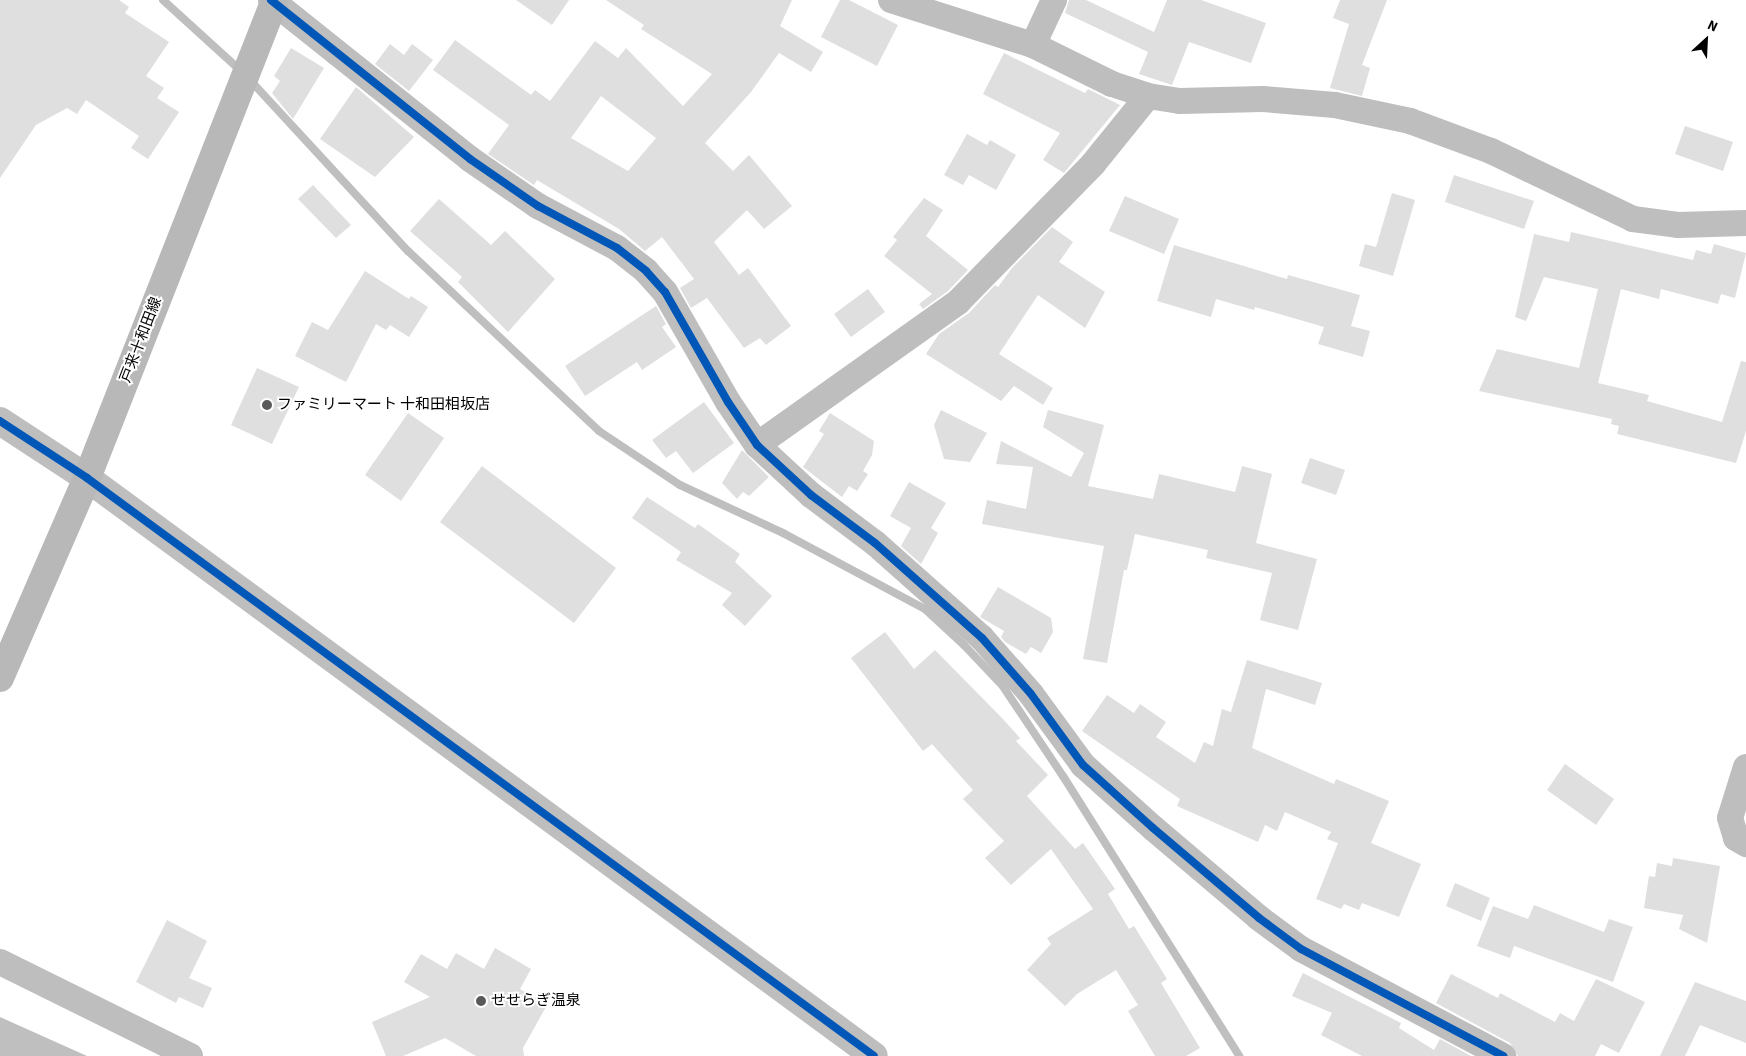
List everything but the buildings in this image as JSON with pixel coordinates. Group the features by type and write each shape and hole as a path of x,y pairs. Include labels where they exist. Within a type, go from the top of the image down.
{"main road":[{"name":"戸来十和田線","path":"0,678 87,478 273,1"}],"street":[{"path":"891,0 1033,45 1112,84 1148,96 1180,101 1263,99 1335,105 1410,121 1491,151 1633,219 1678,225 1746,223"},
{"path":"1033,45 1054,0"},
{"path":"273,1 470,159 538,206 617,248 646,271 665,292 728,402 757,445 811,495 875,543 982,638 1031,694 1083,765 1259,918 1301,949 1504,1056"},
{"path":"757,445 958,302 1093,164 1148,96"},
{"path":"0,421 87,478 874,1056"},
{"path":"1746,767 1730,818 1736,838 1746,844"},
{"path":"0,962 190,1056"}],"shaded area":[{"path":"0,1017 87,1056 0,1056"}],"waterway":[{"path":"163,0 242,72"},
{"path":"250,80 408,251 599,431 680,485 783,533 925,609 964,645 1002,685 1063,776 1239,1056"}],"cycle path":[{"path":"271,0 470,159 538,206 617,248 646,271 665,292 728,402 757,445 811,495 875,543 982,638 1031,694 1083,765 1153,828 1259,918 1301,949 1503,1056"},
{"path":"0,421 87,478 874,1056"}],"place":[{"name":"ファミリーマート 十和田相坂店","path":"267,405"},
{"name":"せせらぎ温泉","path":"481,1001"}]}
